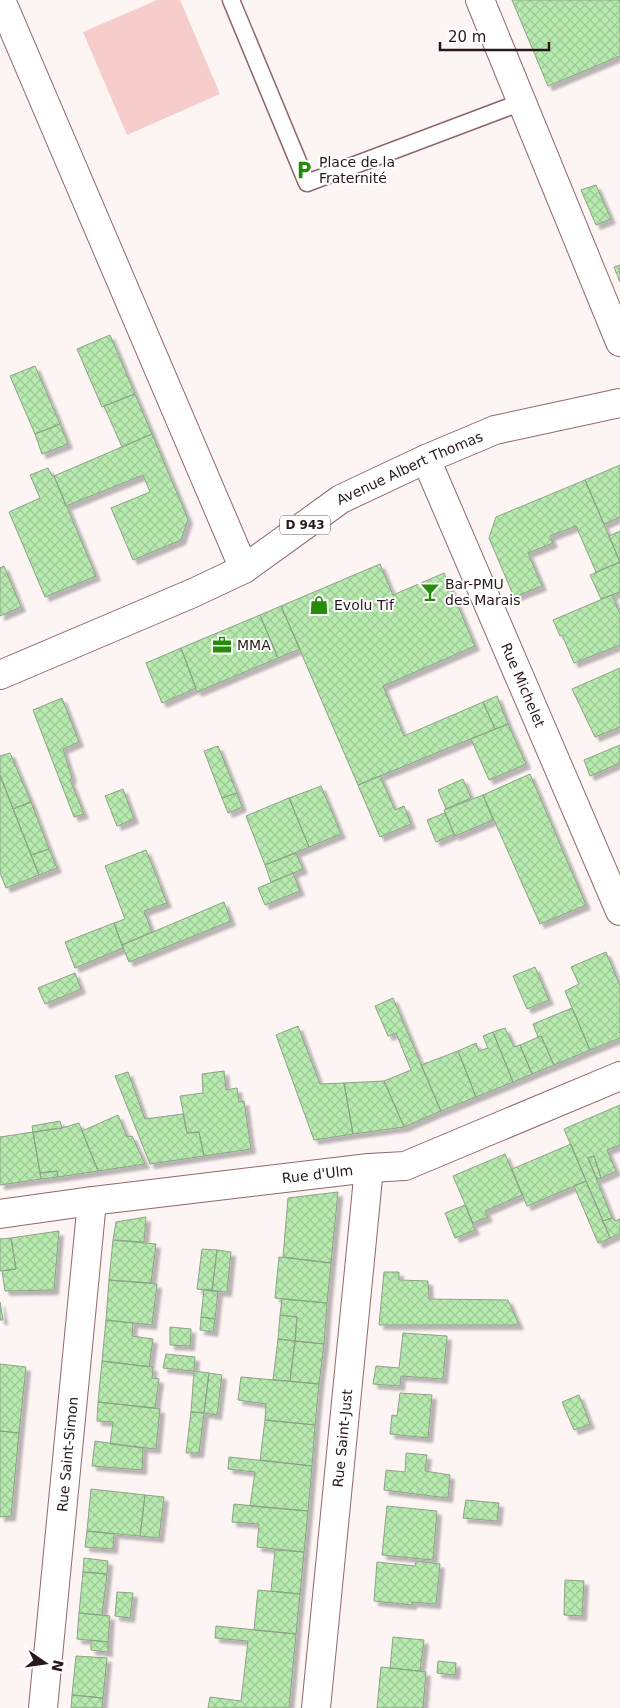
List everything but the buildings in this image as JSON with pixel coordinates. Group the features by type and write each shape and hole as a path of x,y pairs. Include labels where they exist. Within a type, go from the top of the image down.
{"street":[{"path":"1,0 244,569"},
{"path":"480,0 620,342"},
{"name":"Avenue Albert Thomas","path":"0,675 193,593 244,569 341,499 426,459 495,430 620,402"},
{"name":"Rue Michelet","path":"426,459 620,911"},
{"name":"Rue d'Ulm","path":"0,1214 92,1201 369,1168 405,1166 620,1076"},
{"name":"Rue Saint-Just","path":"316,1708 369,1168"},
{"name":"Rue Saint-Simon","path":"42,1708 92,1201"}],"lane":[{"path":"231,0 307,183 522,102"}],"shaded area":[{"path":"157,0 180,0 220,94 127,135 83,32"}],"place":[{"name":"Place de la Fraternité","path":"304,170"},
{"name":"Bar-PMU des Marais","path":"430,592"},
{"name":"Evolu Tif","path":"319,605"},
{"name":"MMA","path":"222,645"}]}
